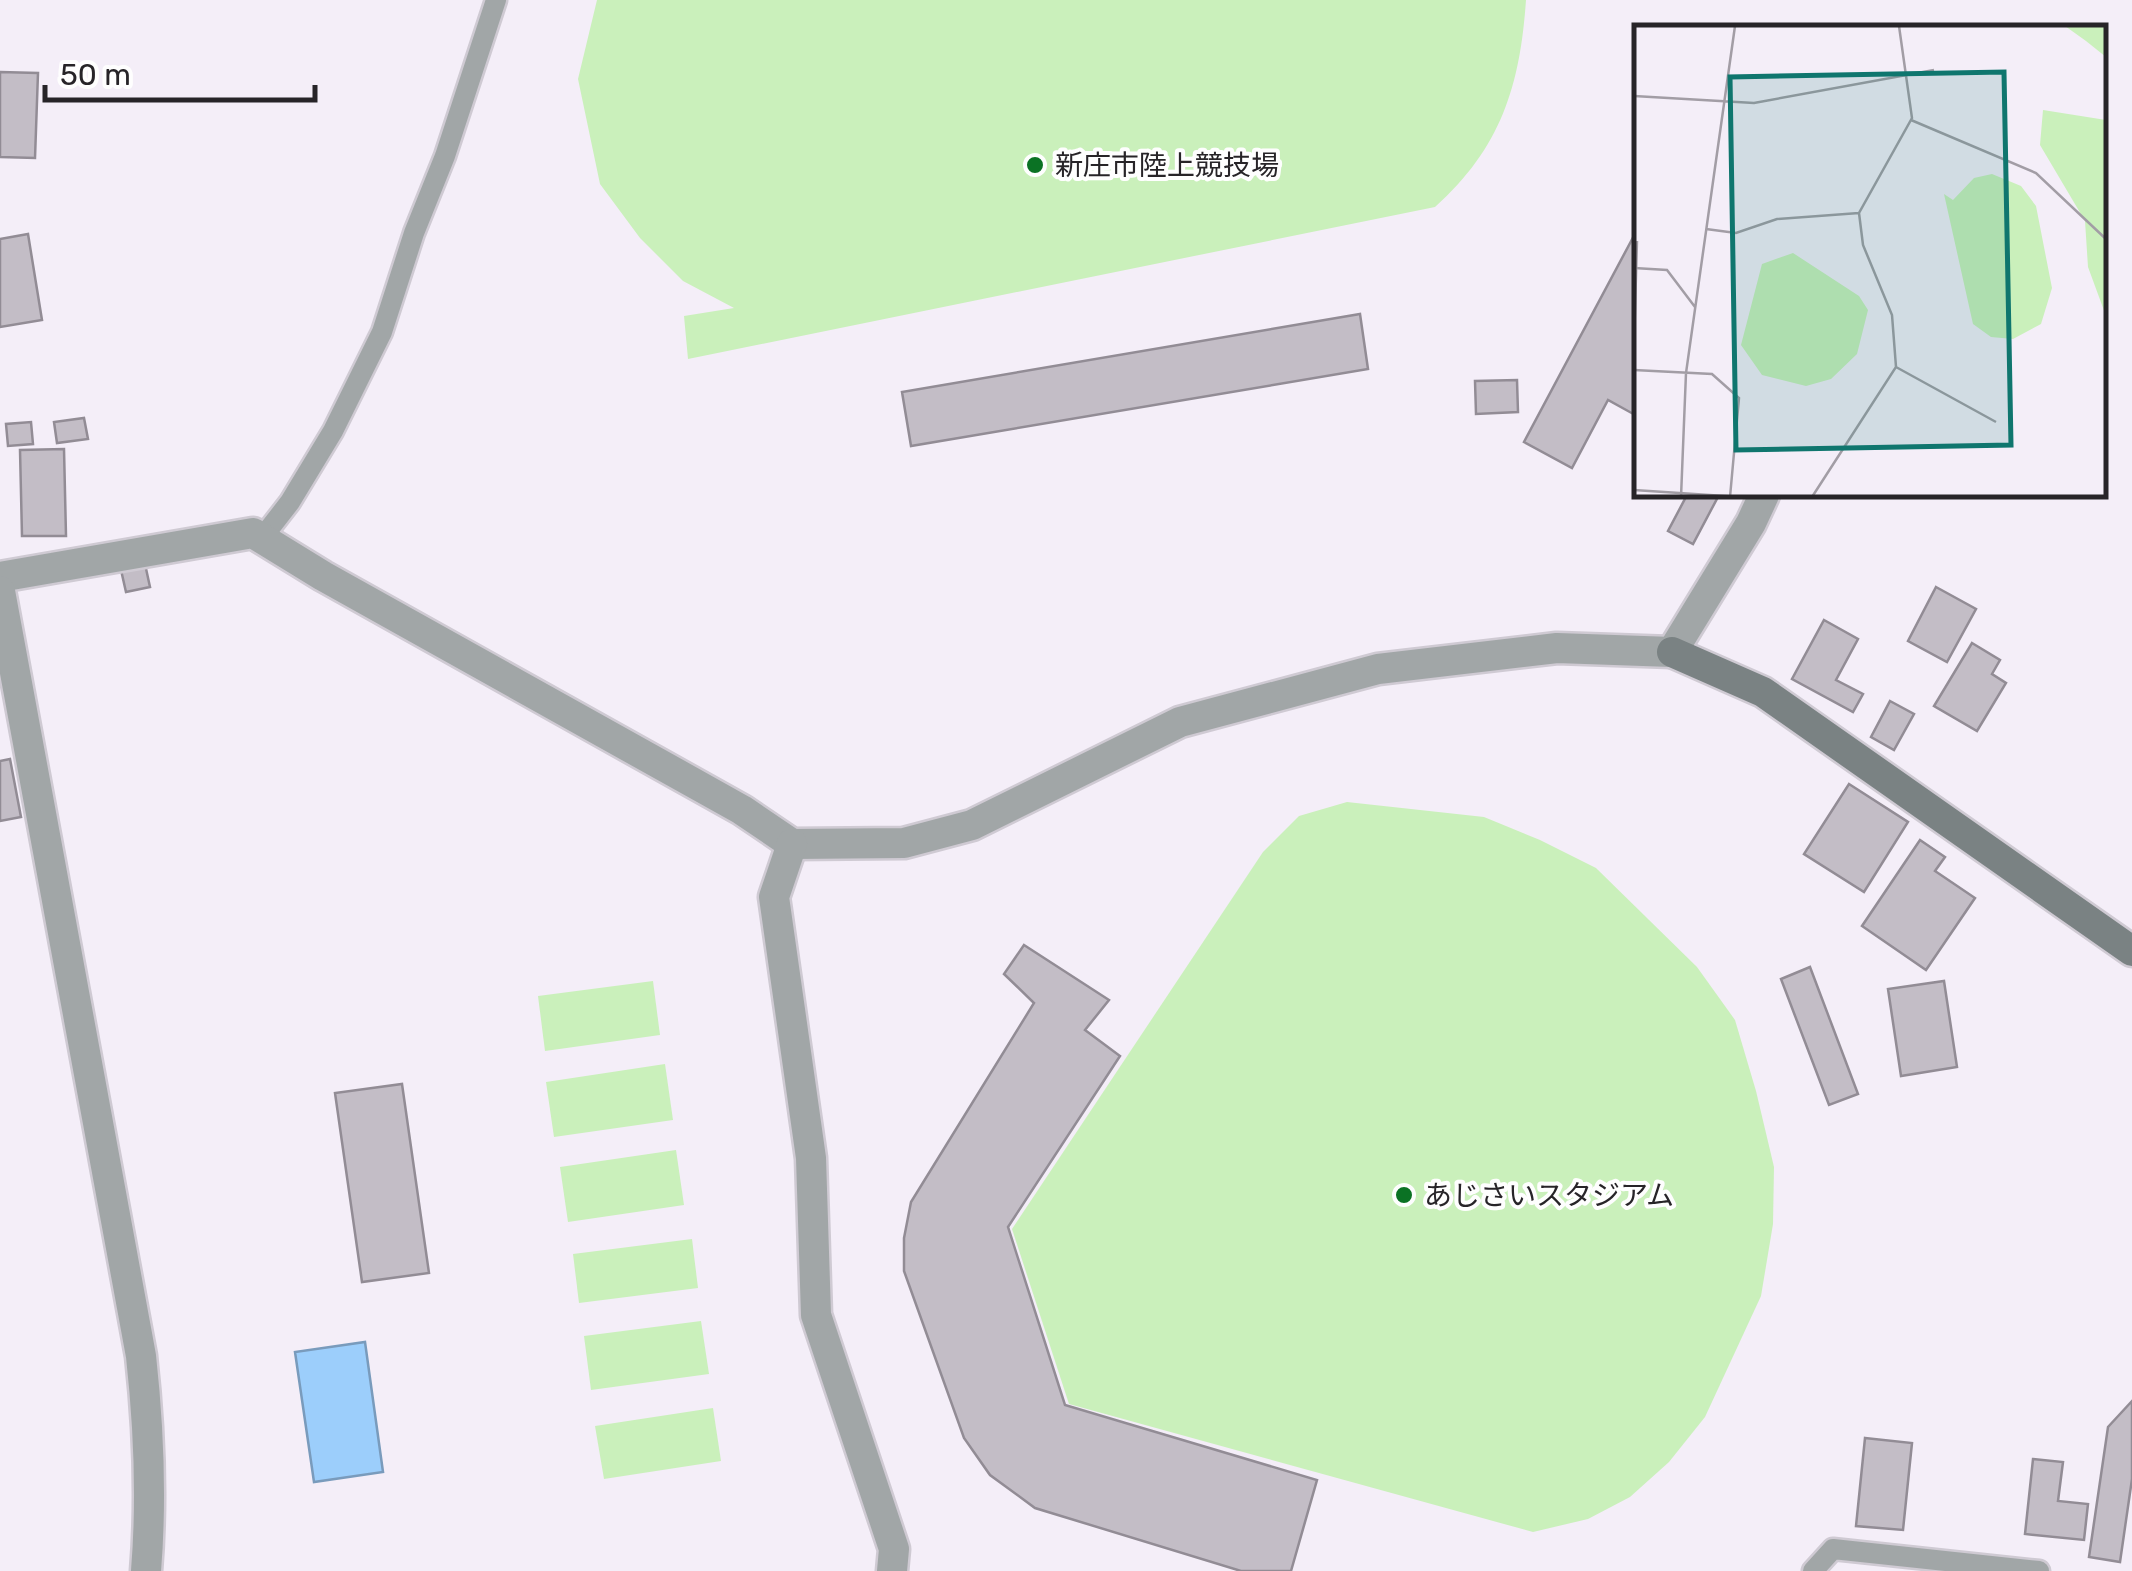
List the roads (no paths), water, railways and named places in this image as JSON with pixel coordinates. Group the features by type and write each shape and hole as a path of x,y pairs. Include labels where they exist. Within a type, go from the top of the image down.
{"street":[{"path":"1672,652 1763,498"},
{"path":"0,577 253,533 742,810 792,844 904,843 972,826 1180,722 1378,669 1556,648 1672,652 1763,692 2132,951"},
{"path":"0,590 141,1356 150,1434 146,1571"},
{"path":"792,844 774,897 811,1158 816,1315 894,1548 892,1571"}],"lane":[{"path":"262,538 290,502 333,431 382,332 496,0"},
{"path":"1813,1571 1833,1548 2039,1571"}],"water":[{"path":"365,1342 383,1472 314,1482 295,1352"}],"place":[{"name":"新庄市陸上競技場","path":"1035,165"},
{"name":"あじさいスタジアム","path":"1404,1195"}]}
